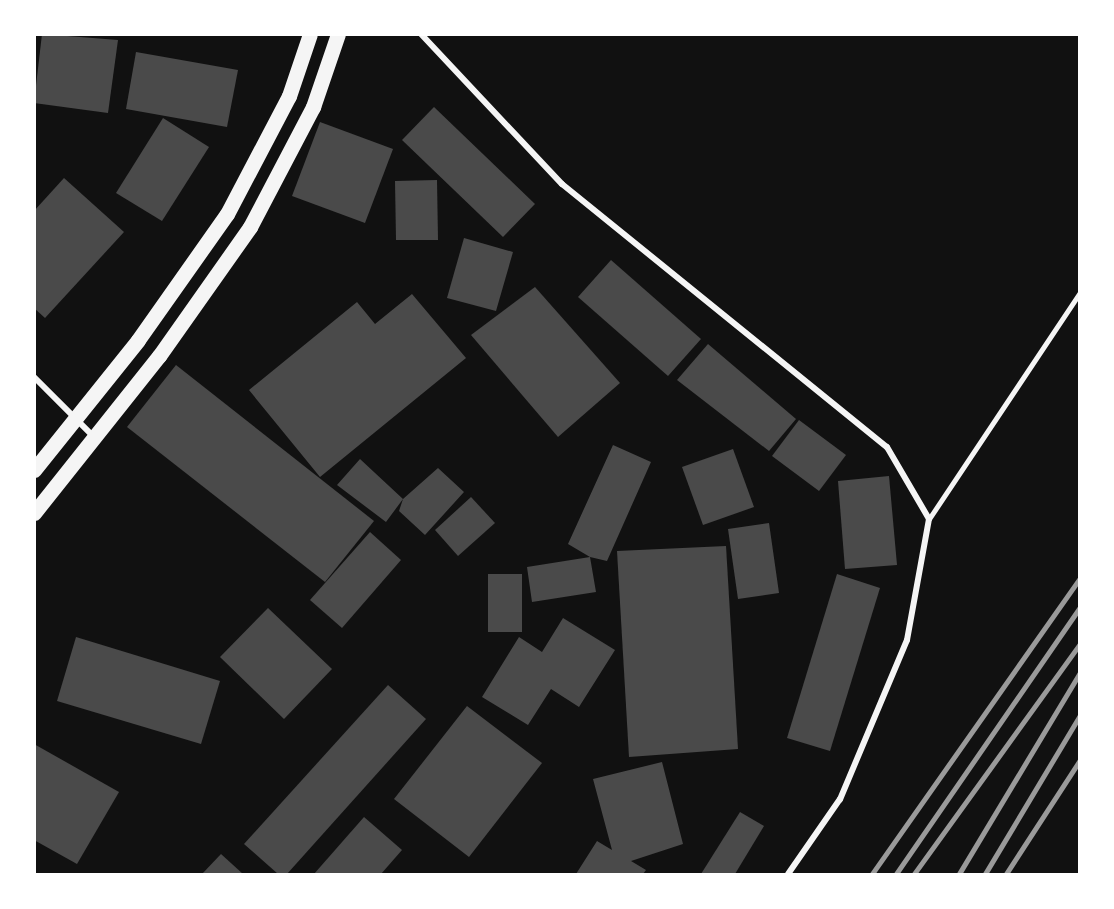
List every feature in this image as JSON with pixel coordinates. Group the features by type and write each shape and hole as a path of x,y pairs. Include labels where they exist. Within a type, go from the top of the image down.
{"main road":[{"path":"34,470 75,420 227,214 288,96 310,34"},
{"path":"34,513 95,437 250,227 313,107 338,34"}],"street":[{"path":"421,34 562,184 887,447 929,519 907,640 840,799 788,874"},
{"path":"34,376 75,420 95,437"}],"lane":[{"path":"929,519 1080,294"}],"building":[{"path":"42,34 118,40 108,113 34,103"},
{"path":"136,52 238,70 227,127 126,109"},
{"path":"434,107 535,204 503,237 402,140"},
{"path":"163,118 209,147 162,221 116,193"},
{"path":"320,122 393,149 365,223 292,196"},
{"path":"64,178 124,232 45,318 34,308 34,211"},
{"path":"437,180 438,240 396,240 395,181"},
{"path":"464,238 513,252 496,311 447,298"},
{"path":"611,260 701,339 668,376 578,297"},
{"path":"535,287 620,383 558,437 471,335"},
{"path":"412,294 466,358 320,477 249,390 357,302 375,324"},
{"path":"708,344 796,419 769,451 677,380"},
{"path":"176,365 374,521 325,582 127,427"},
{"path":"799,420 846,455 819,491 772,456"},
{"path":"613,445 651,462 607,561 590,557 568,544"},
{"path":"733,449 754,507 703,525 682,467"},
{"path":"360,459 403,499 386,522 337,485"},
{"path":"438,468 464,492 425,535 399,511 403,499"},
{"path":"889,476 897,565 845,569 838,481"},
{"path":"471,497 495,523 458,556 435,530"},
{"path":"769,523 779,593 738,599 728,529"},
{"path":"370,532 401,560 342,628 310,600"},
{"path":"726,546 738,749 629,757 617,551"},
{"path":"590,557 596,592 532,602 527,567"},
{"path":"488,574 522,574 522,632 488,632"},
{"path":"837,574 880,588 830,751 787,738"},
{"path":"268,608 332,669 284,719 220,657"},
{"path":"563,618 615,650 579,707 551,689 528,725 482,697 519,637 542,652"},
{"path":"76,637 220,681 201,744 57,701"},
{"path":"388,685 426,719 287,874 278,874 244,844"},
{"path":"467,706 542,763 469,857 394,799"},
{"path":"34,744 119,792 77,864 34,840"},
{"path":"662,762 683,844 631,861 646,870 643,874 576,874 597,841 612,850 593,779"},
{"path":"740,812 764,826 735,874 701,874"},
{"path":"364,817 402,850 381,874 314,874"},
{"path":"221,854 243,874 202,874"}],"railway":[{"path":"872,874 1080,578"},
{"path":"896,874 1080,607"},
{"path":"914,874 1080,644"},
{"path":"959,874 1080,673"},
{"path":"985,874 1080,715"},
{"path":"1006,874 1080,760"}]}
